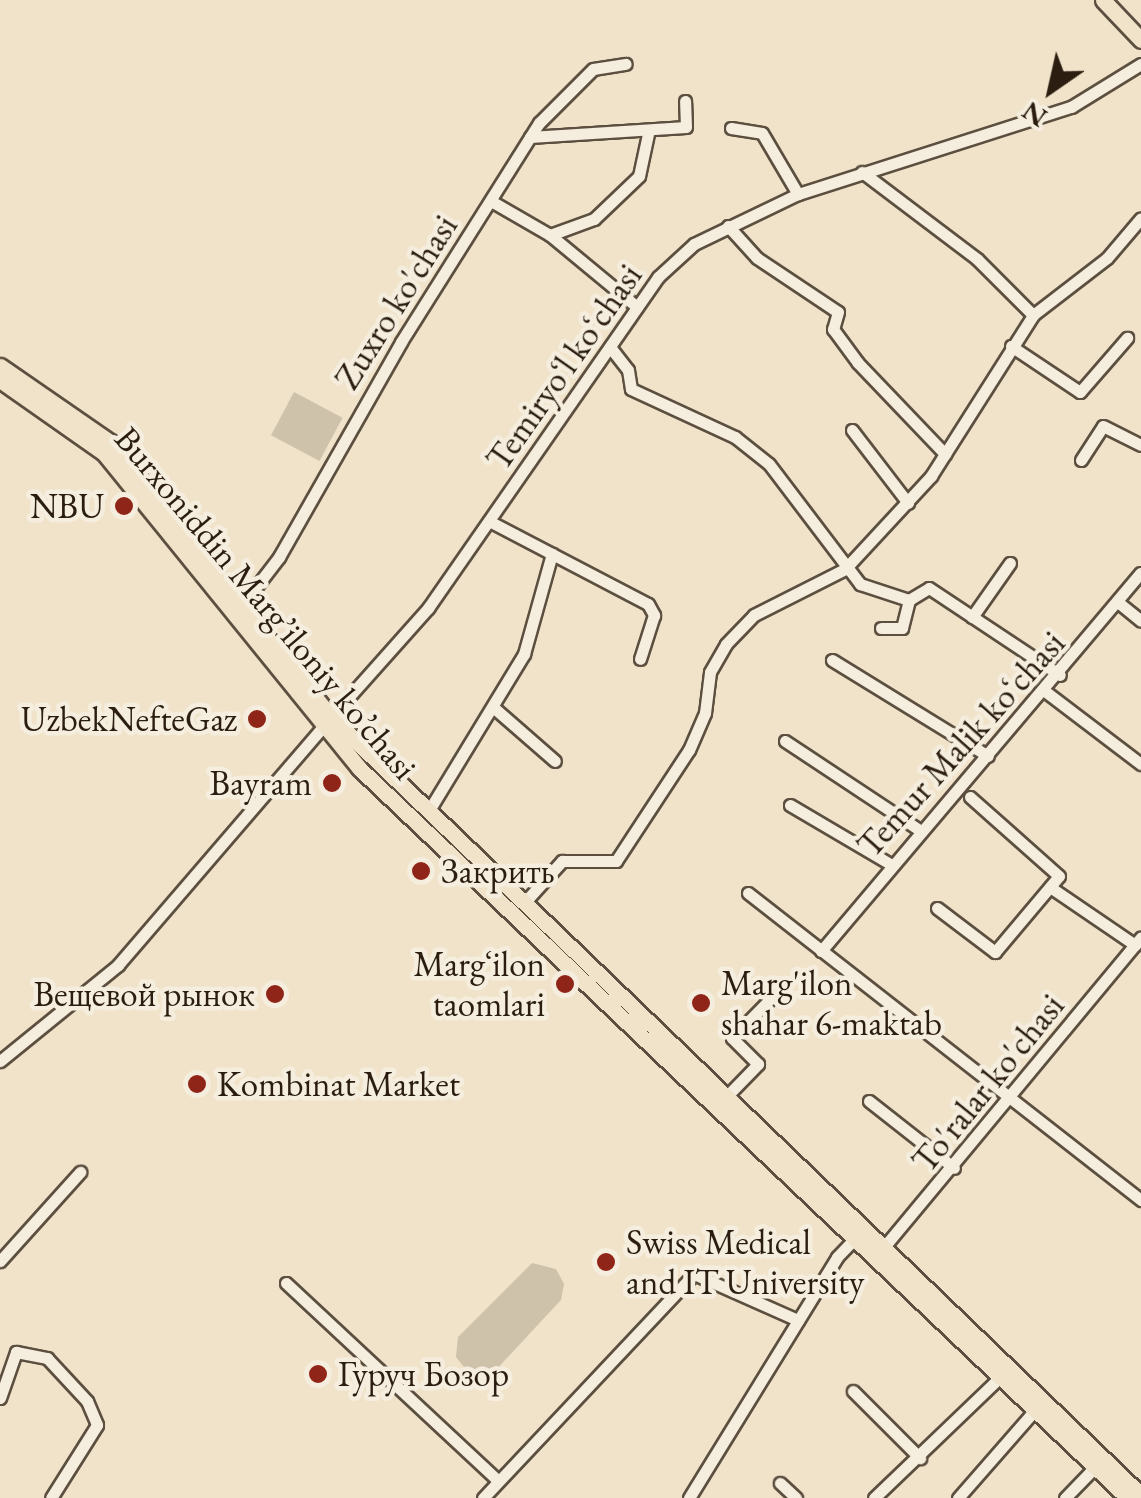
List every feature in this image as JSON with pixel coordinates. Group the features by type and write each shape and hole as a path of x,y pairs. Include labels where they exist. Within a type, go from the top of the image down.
{"main road":[{"path":"1103,0 1141,40"},
{"name":"Burxoniddin Marg’iloniy ko’chasi","path":"0,366 110,442 243,604 327,722 524,903 857,1235"},
{"name":"Burxoniddin Marg’iloniy ko’chasi","path":"0,380 104,453 327,722 857,1235 1141,1495"},
{"name":"Burxoniddin Marg’iloniy ko’chasi","path":"878,1254 1128,1498"}],"street":[{"name":"Zuxro ko'chasi","path":"243,604 279,557 530,136 588,73 626,64"},
{"name":"Temiryoʻl koʻchasi","path":"0,1061 118,966 428,608 636,307 694,244 798,194 1071,107 1141,64"},
{"path":"530,136 648,134 686,127 685,101"},
{"path":"731,128 762,133 798,194"},
{"path":"550,235 594,220 638,176 648,134"},
{"path":"862,172 977,259 1033,315"},
{"path":"491,201 550,235 636,307"},
{"path":"524,903 562,861 616,861 689,750 705,713 710,672 726,644 754,615 846,569 908,503 945,454 1033,315 1107,258 1141,218"},
{"path":"728,226 756,258 838,312 833,329 914,428 945,454"},
{"path":"1011,346 1080,392 1127,338"},
{"path":"610,346 628,370 631,389 735,437 769,464 860,584 910,600"},
{"path":"1081,460 1103,426 1141,445"},
{"path":"852,430 908,503"},
{"path":"489,521 652,608 640,659"},
{"path":"428,812 524,654 552,554"},
{"path":"972,617 1010,563"},
{"name":"Temur Malik koʻchasi","path":"821,951 890,864 1046,692 1141,574"},
{"path":"881,628 899,630 910,600 928,588 1060,675"},
{"path":"1118,604 1141,622"},
{"path":"832,660 988,756"},
{"path":"1046,692 1141,764"},
{"path":"493,707 555,761"},
{"path":"785,741 921,832"},
{"path":"937,908 995,952 1059,876 970,797"},
{"path":"790,805 890,864"},
{"path":"1050,887 1138,941"},
{"path":"748,893 1141,1200"},
{"name":"To'ralar ko'chasi","path":"878,1254 1014,1098 1138,941"},
{"path":"724,1099 758,1064 732,1038 776,993"},
{"path":"869,1101 954,1168"},
{"path":"0,1262 80,1172"},
{"path":"690,1498 798,1320 857,1235"},
{"path":"484,1498 694,1274 798,1320"},
{"path":"286,1283 497,1480"},
{"path":"0,1398 13,1354 47,1358 86,1401 97,1425 50,1498"},
{"path":"874,1498 920,1458 1000,1377"},
{"path":"853,1391 920,1458"},
{"path":"958,1498 1035,1410"},
{"path":"1065,1498 1095,1467"},
{"path":"780,1483 796,1498"}],"shaded area":[{"path":"294,392 343,418 320,461 271,435"},
{"path":"532,1263 556,1269 564,1284 561,1300 495,1371 467,1371 456,1357 458,1337"}],"place":[{"name":"NBU","path":"124,506"},
{"name":"UzbekNefteGaz","path":"257,719"},
{"name":"Bayram","path":"332,783"},
{"name":"Закрить","path":"421,871"},
{"name":"Margʻilon taomlari","path":"565,984"},
{"name":"Вещевой рынок","path":"275,994"},
{"name":"Marg'ilon shahar 6-maktab","path":"701,1003"},
{"name":"Kombinat Market","path":"197,1084"},
{"name":"Swiss Medical and IT University","path":"606,1262"},
{"name":"Гуруч Бозор","path":"318,1374"}]}
